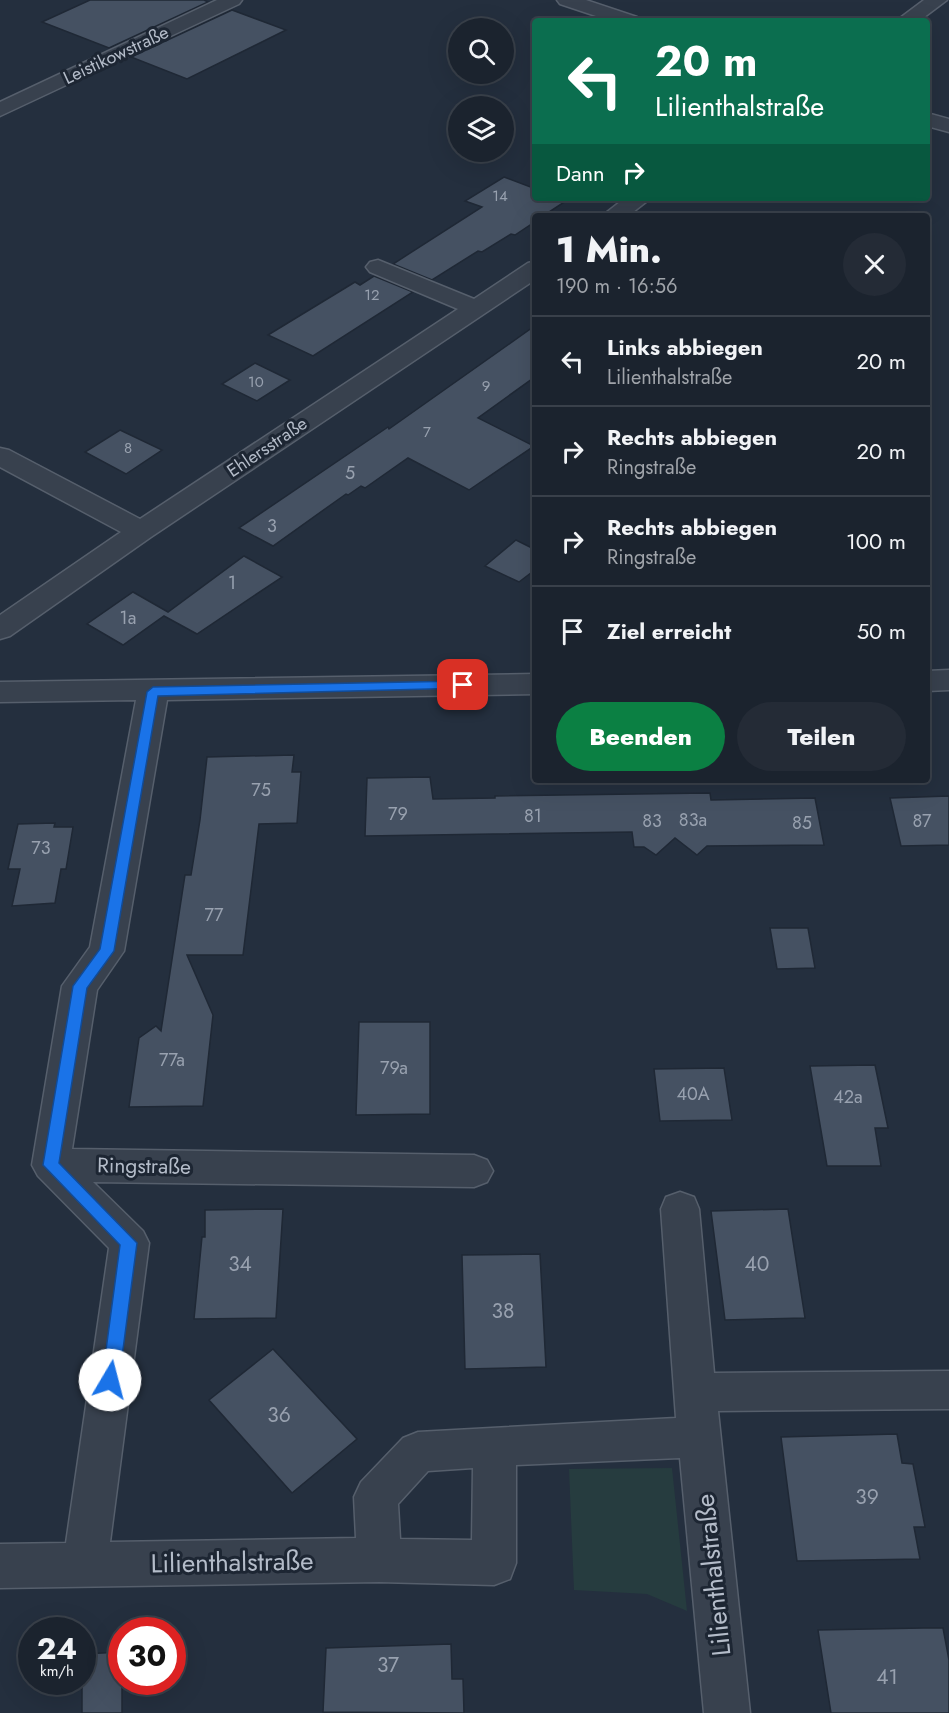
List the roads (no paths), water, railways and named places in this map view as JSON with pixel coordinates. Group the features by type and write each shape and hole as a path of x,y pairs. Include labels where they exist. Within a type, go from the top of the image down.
{"street":[{"name":"Leistikowstraße","path":"0,111 232,0"},
{"path":"567,0 621,18"},
{"path":"910,18 937,0"},
{"path":"930,120 949,126"},
{"path":"618,213 636,201"},
{"path":"378,267 475,308"},
{"name":"Ehlersstraße","path":"0,629 141,531 532,271"},
{"path":"0,456 141,531"},
{"path":"930,681 949,680"},
{"path":"0,692 153,692 532,684"},
{"path":"85,1564 129,1243 51,1165 80,986 107,951 153,692"},
{"name":"Ringstraße","path":"51,1165 474,1171"},
{"name":"Lilienthalstraße","path":"680,1209 699,1437 727,1713"},
{"path":"695,1392 949,1390"},
{"path":"379,1560 376,1497 418,1452 495,1446 699,1437"},
{"name":"Lilienthalstraße","path":"0,1566 379,1560 494,1563 495,1446"}]}
